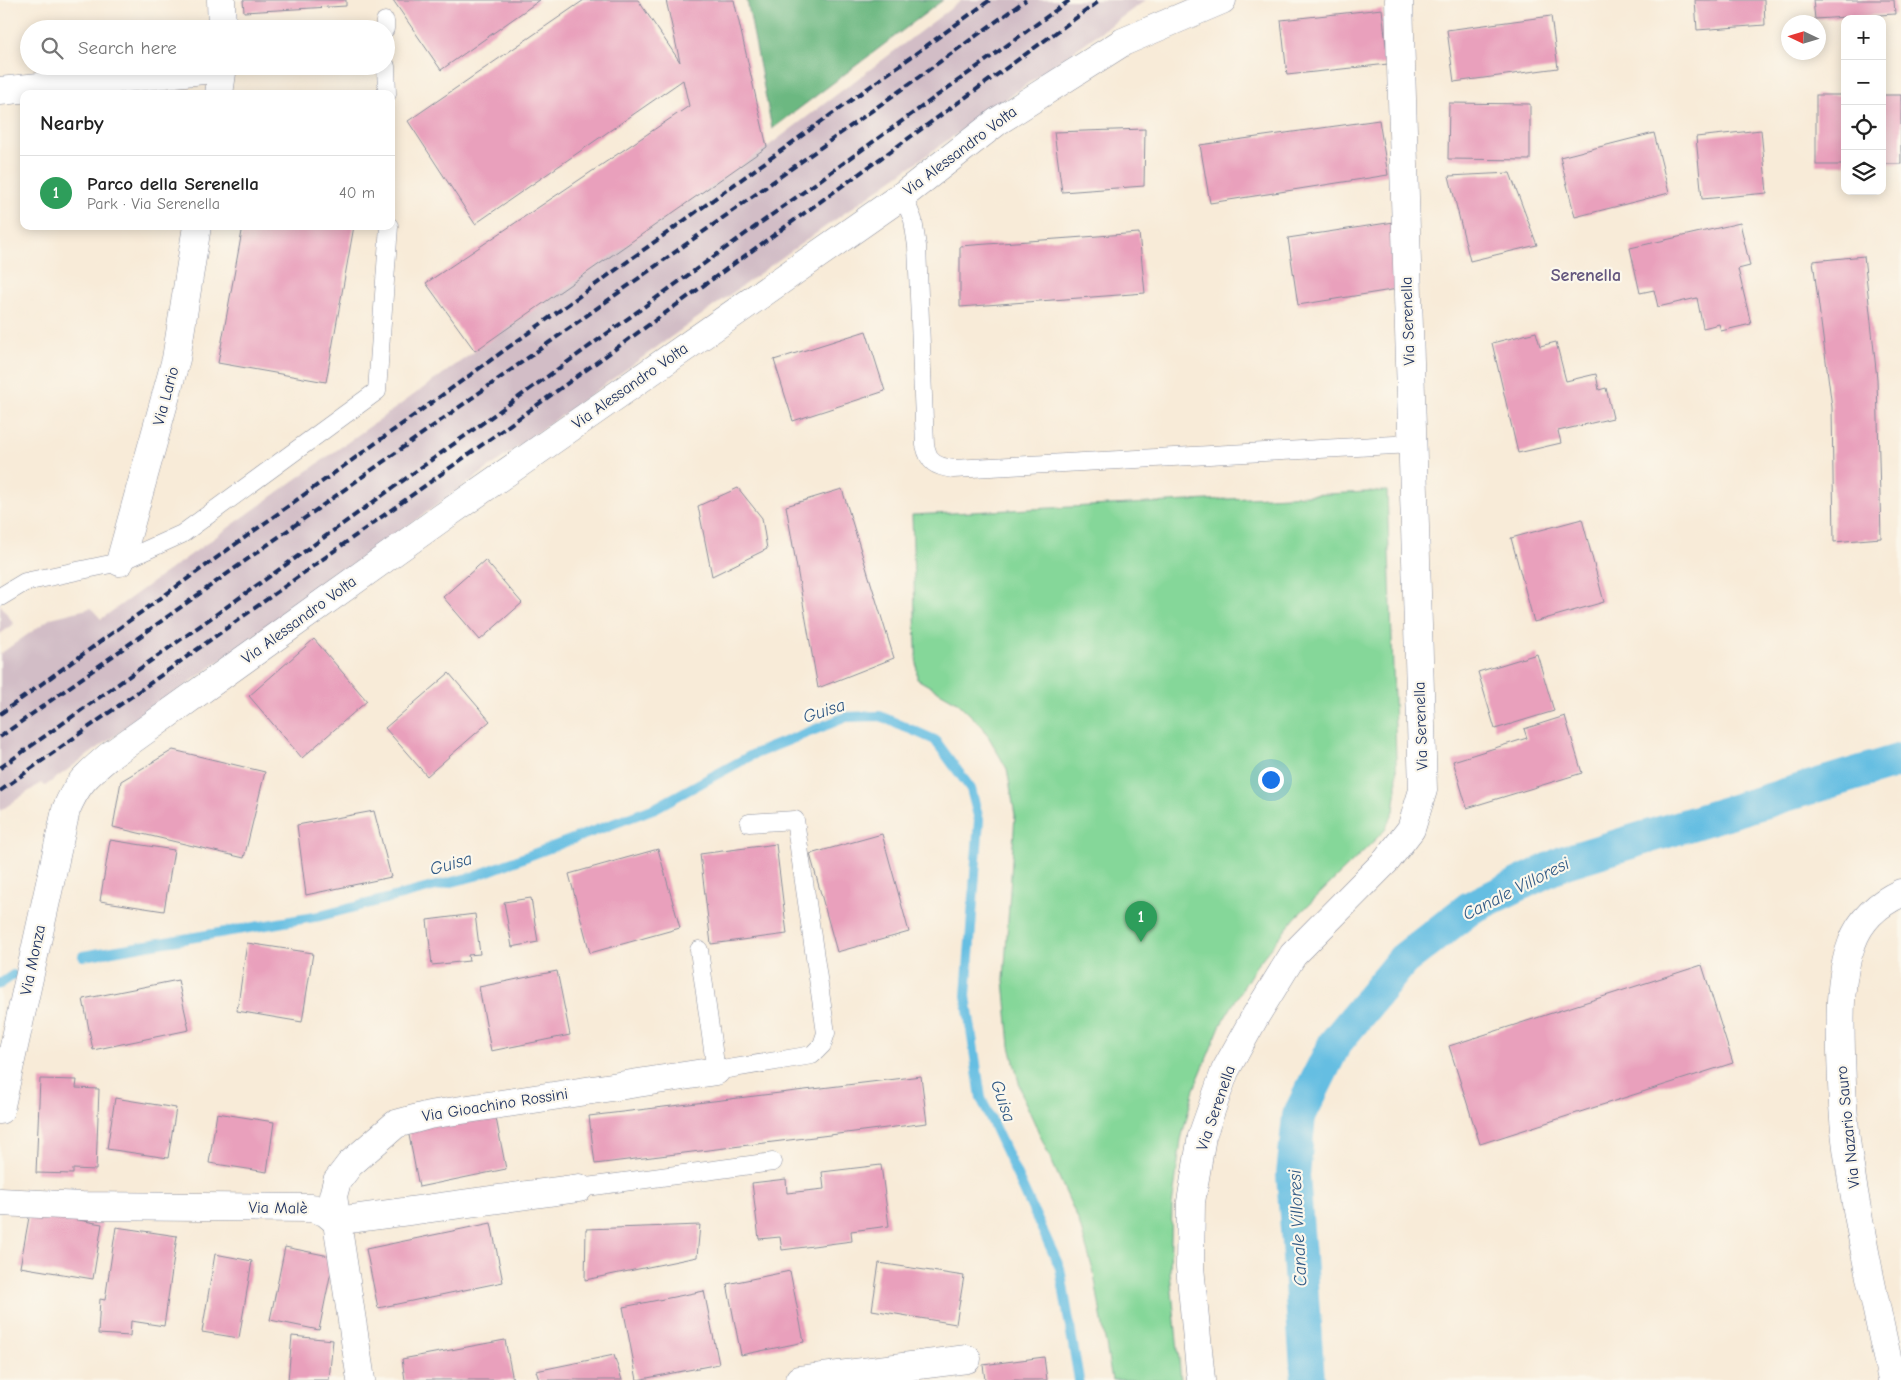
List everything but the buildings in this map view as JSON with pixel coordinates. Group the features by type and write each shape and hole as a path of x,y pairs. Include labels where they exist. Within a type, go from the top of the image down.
{"street":[{"path":"221,0 222,20"},
{"name":"Via Alessandro Volta","path":"66,810 74,792 87,775 108,757 440,519 902,195 998,121 1123,42 1222,0"},
{"name":"Via Serenella","path":"1201,1380 1190,1267 1191,1202 1202,1136 1226,1071 1256,1016 1293,956 1387,860 1411,829 1423,790 1399,0"},
{"path":"0,91 221,76"},
{"name":"Via Lario","path":"120,562 176,359 196,230"},
{"name":"Via Monza","path":"0,1110 66,810"},
{"name":"Via Nazario Sauro","path":"1892,1380 1848,1160 1844,1124 1841,1028 1845,972 1852,941 1860,927 1877,907 1901,893"},
{"name":"Via Gioachino Rossini","path":"361,1380 333,1196 337,1181 350,1164 396,1124 429,1115 716,1071"},
{"path":"336,1221 580,1188"},
{"name":"Via Malè","path":"0,1202 82,1206 312,1208 325,1212 336,1221"},
{"path":"799,1380 966,1359"}],"lane":[{"path":"386,75 387,90"},
{"path":"902,195 913,220 917,246 925,445 928,458 939,467 953,469 1413,444"},
{"path":"0,597 25,582 120,562 182,534 377,391 390,230"},
{"path":"699,950 716,1071 812,1055 822,1045 826,1033 795,820 749,823"},
{"path":"580,1188 773,1162"}],"shaded area":[{"path":"962,0 1146,0 791,251 45,786 41,783 0,811 0,654 51,618 91,608 101,619 475,351 767,147"},
{"path":"0,604 14,624 0,634"}],"green space":[{"path":"747,0 943,0 772,129"},
{"path":"1387,491 1397,787 1394,811 1384,831 1295,918 1256,966 1220,1026 1194,1089 1181,1140 1172,1206 1170,1272 1181,1380 1112,1380 1094,1274 1079,1222 1022,1095 1010,1046 1004,980 1015,815 1007,769 983,727 957,702 917,679 912,515"}],"waterway":[{"name":"Guisa","path":"83,956 320,916 475,876 655,808 752,755 846,717 880,716 935,740 971,789 979,820 966,996 981,1098 1060,1268 1079,1380"},
{"name":"Canale Villoresi","path":"1308,1380 1293,1175 1299,1116 1335,1043 1403,960 1470,908 1565,862 1901,760"},
{"name":"Guisa","path":"0,984 13,975"}],"railway":[{"path":"0,714 990,0"},
{"path":"0,737 1026,0"},
{"path":"0,768 294,559 1070,0"},
{"path":"0,791 1101,0"}],"place":[{"name":"Parco della Serenella","path":"1141,942"}],"district":[{"name":"Serenella","path":"1586,275"}]}
